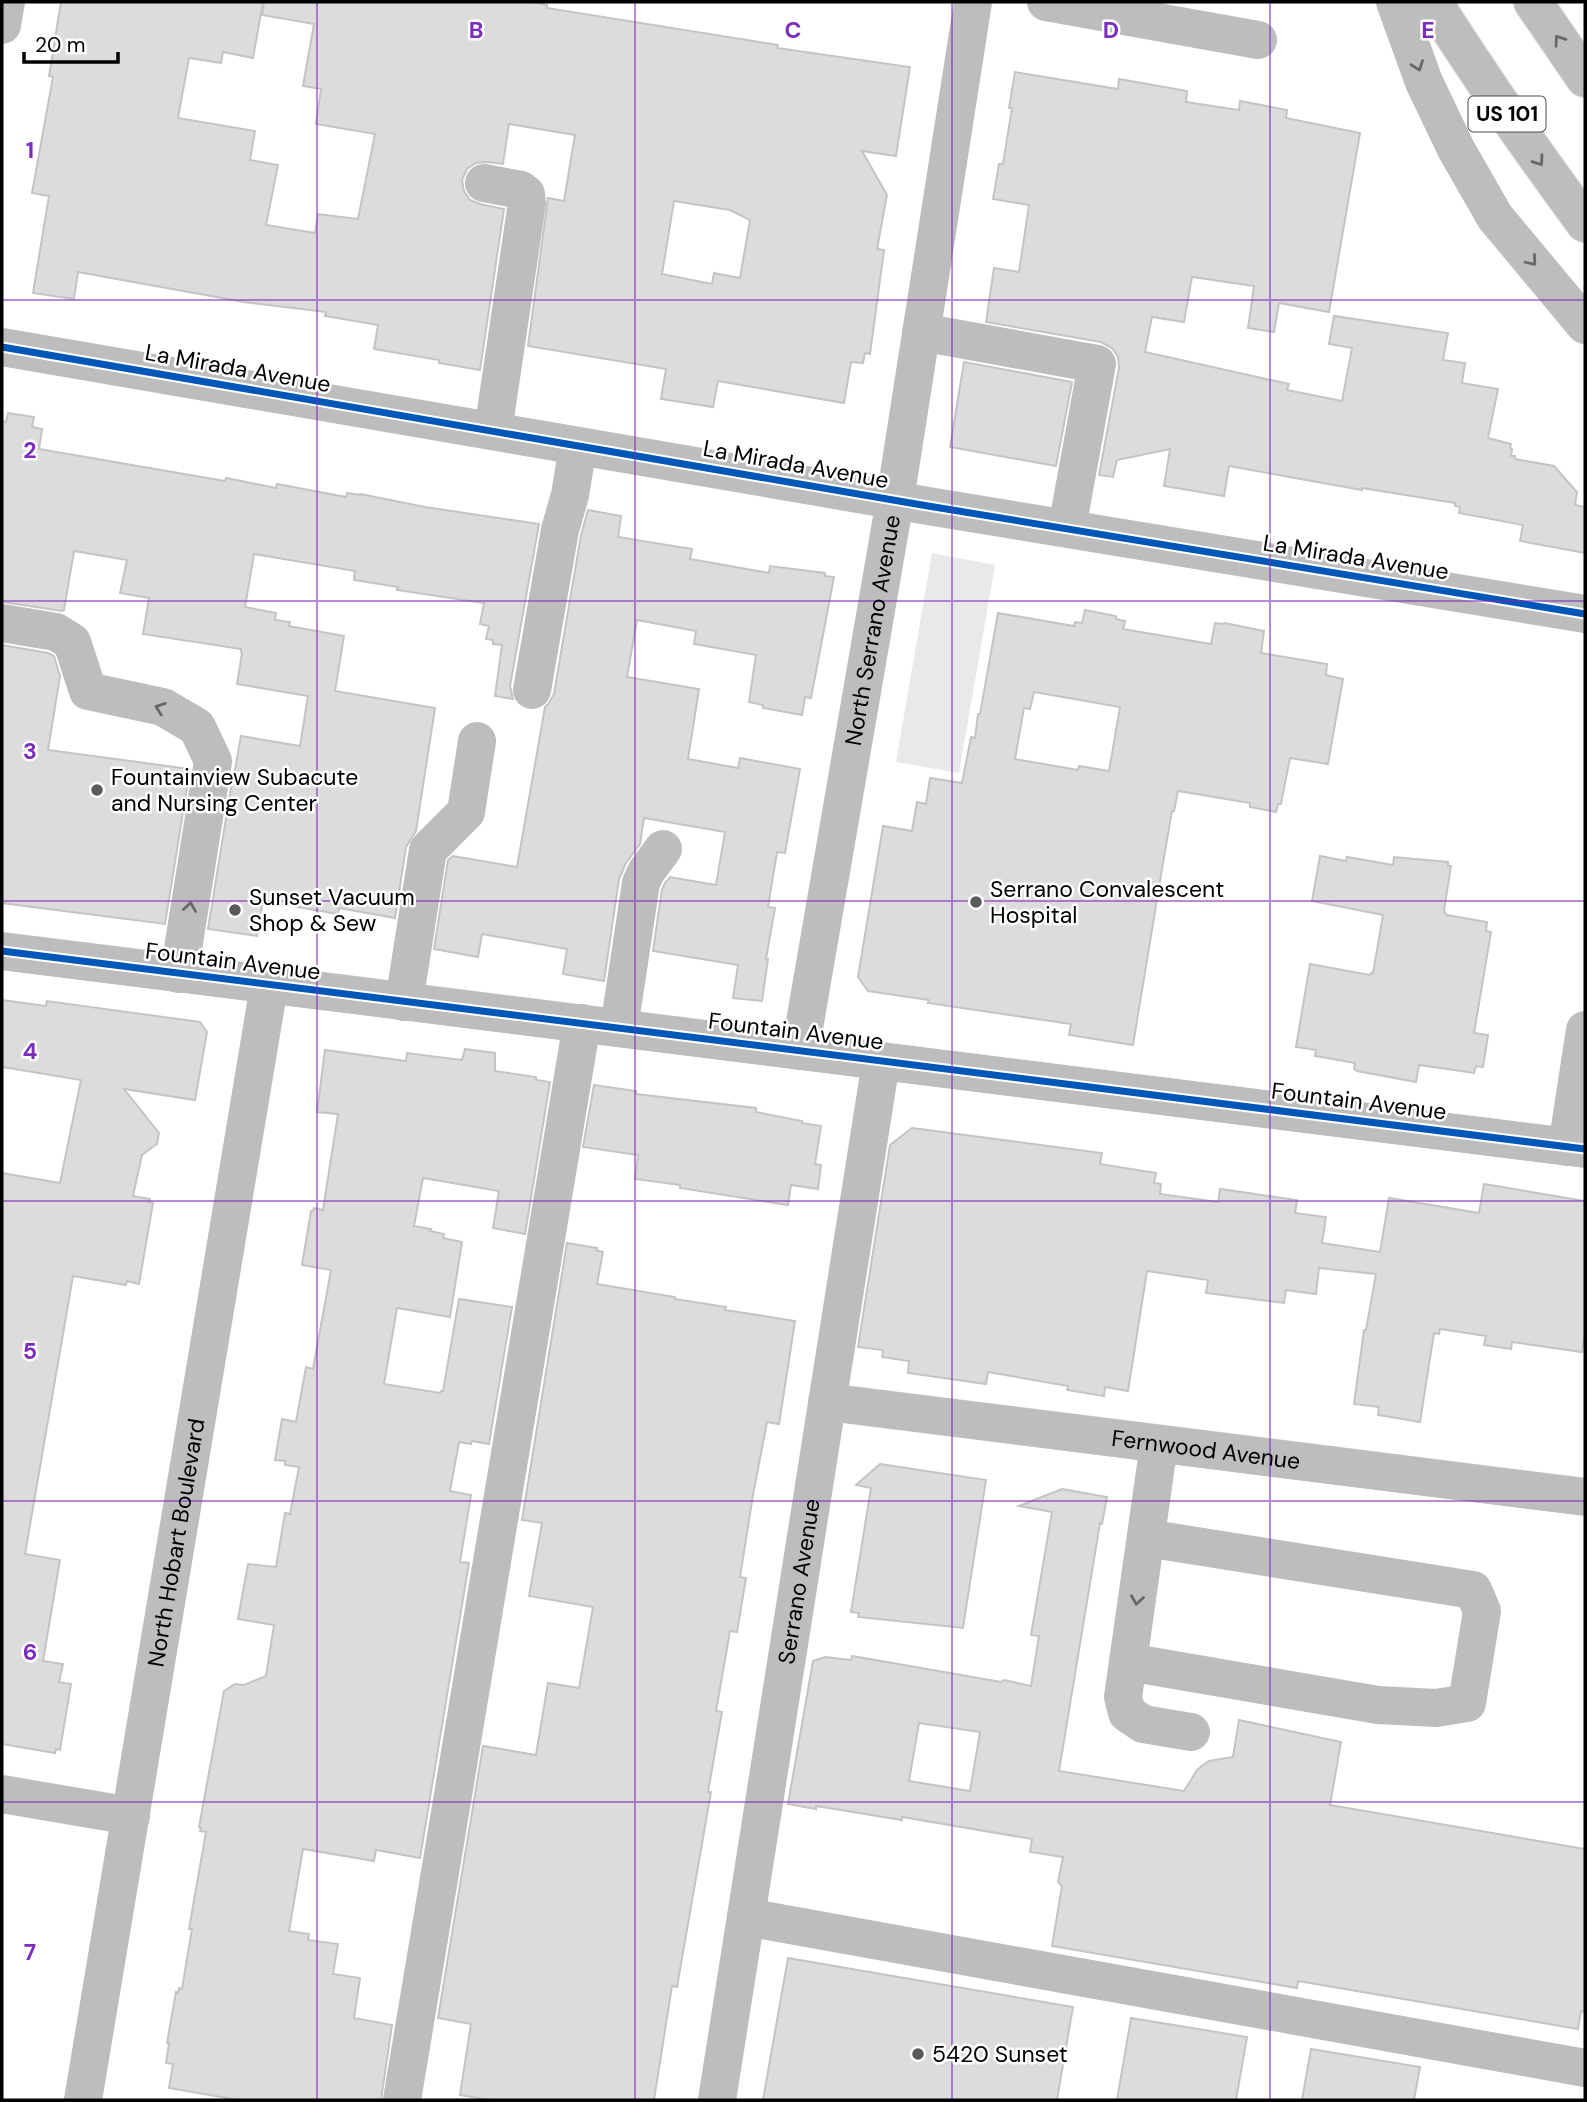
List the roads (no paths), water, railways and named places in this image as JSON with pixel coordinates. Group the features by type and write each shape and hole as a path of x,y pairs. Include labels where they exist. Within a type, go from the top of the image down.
{"main road":[{"name":"North Serrano Avenue","path":"800,1051 895,500 973,2"},
{"path":"1046,2 1258,40"},
{"path":"1395,2 1429,93 1456,149 1495,217 1585,325"},
{"name":"US 101","path":"1433,2 1528,145 1585,223"},
{"path":"1533,2 1585,78"},
{"path":"484,183 521,190 526,194 527,203 493,431"},
{"path":"921,332 1097,365 1067,528"},
{"name":"La Mirada Avenue","path":"2,347 895,500 1585,614"},
{"path":"532,690 560,530 570,495 578,446"},
{"path":"2,623 56,632 72,642 88,691 163,707 197,727 213,761 179,974"},
{"path":"404,1002 428,850 466,812 477,741"},
{"path":"619,1028 641,883 663,849"},
{"name":"Fountain Avenue","path":"2,951 1576,1148"},
{"name":"North Hobart Boulevard","path":"83,2100 269,986"},
{"path":"402,2100 582,1023"},
{"path":"1576,1148 1585,1030"},
{"name":"Serrano Avenue","path":"717,2100 881,1062"},
{"name":"Fernwood Avenue","path":"827,1402 1585,1497"},
{"path":"1159,1444 1123,1696 1127,1713 1143,1724 1191,1732"},
{"path":"1128,1662 1378,1705 1436,1708 1467,1703 1482,1611 1473,1590 1146,1538"},
{"path":"2,1794 131,1816"},
{"path":"746,1917 1585,2068"}],"place":[{"name":"Fountainview Subacute and Nursing Center","path":"97,790"},
{"name":"Serrano Convalescent Hospital","path":"976,902"},
{"name":"Sunset Vacuum Shop & Sew","path":"235,910"},
{"name":"5420 Sunset","path":"918,2054"}]}
